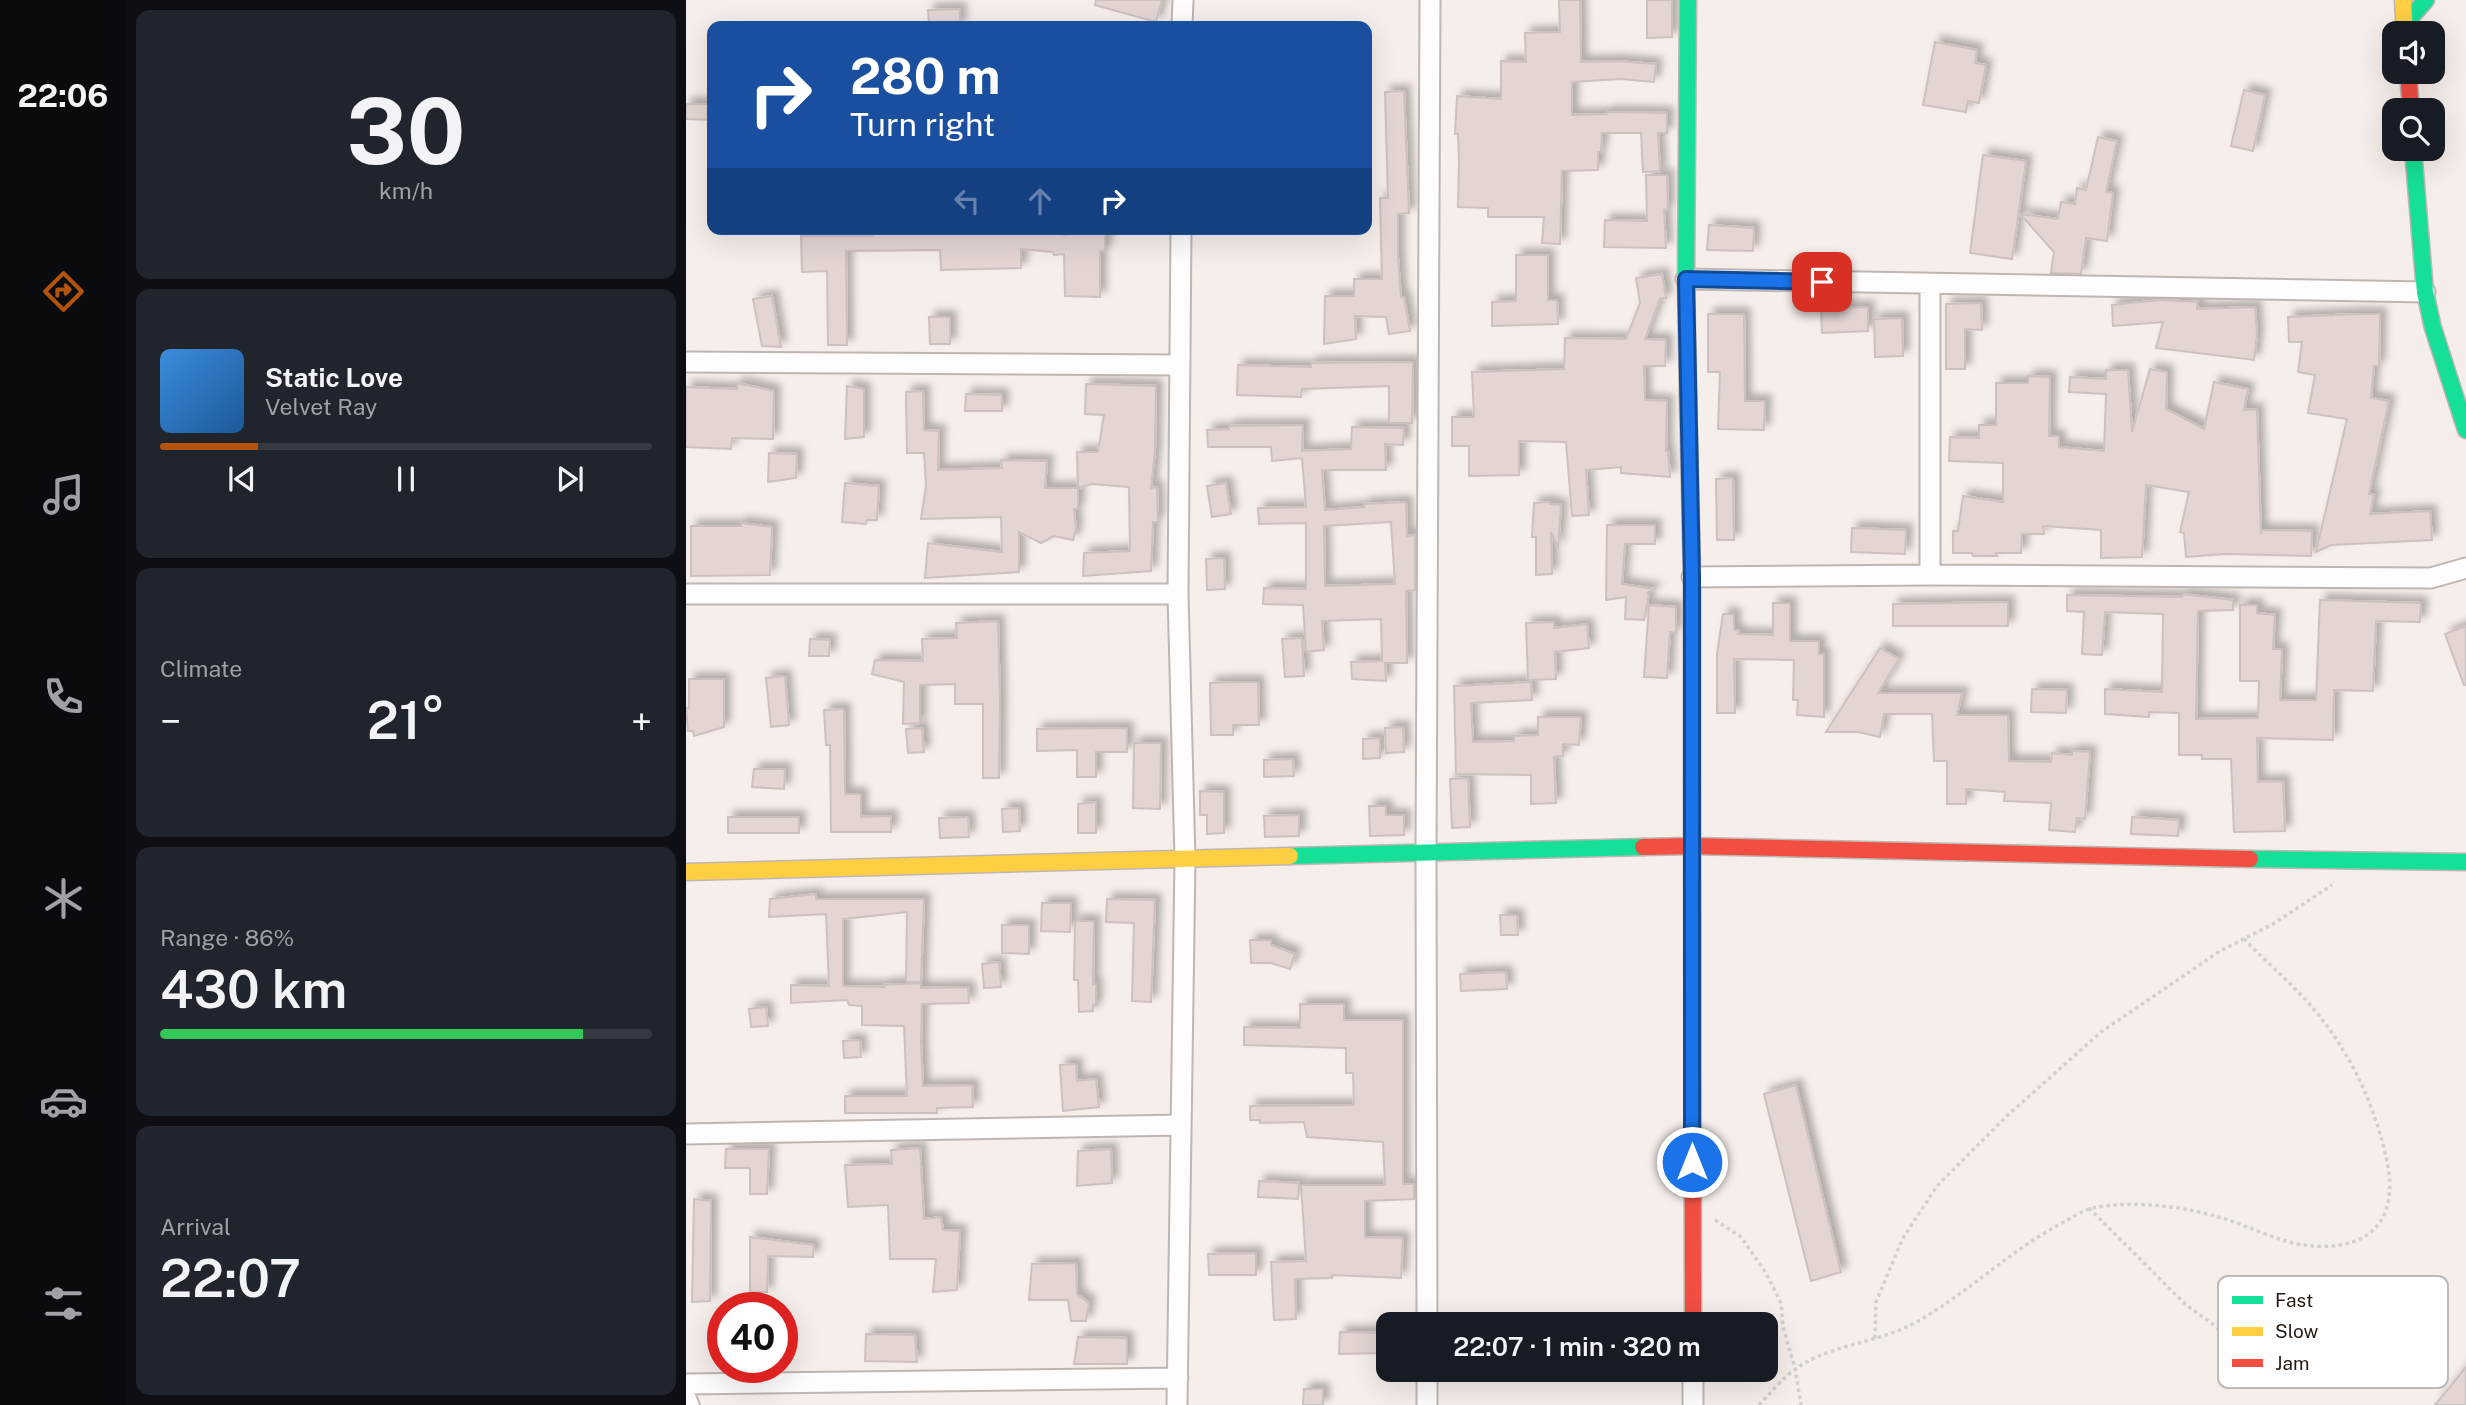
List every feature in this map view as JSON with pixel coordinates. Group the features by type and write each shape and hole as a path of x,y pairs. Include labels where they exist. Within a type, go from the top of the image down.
{"street":[{"path":"1182,0 1182,21"},
{"path":"1427,1312 1430,0"},
{"path":"1688,0 1686,279 1692,577 1693,1312"},
{"path":"2403,0 2404,21"},
{"path":"2410,21 2426,0"},
{"path":"2414,161 2425,292 2433,328 2466,430"},
{"path":"1177,1405 1185,859 1178,594 1181,235"},
{"path":"1686,279 2425,292"},
{"path":"1930,284 1930,575"},
{"path":"686,362 1180,365"},
{"path":"1692,577 1930,575 2431,578 2466,568"},
{"path":"686,594 1178,594"},
{"path":"686,872 1692,846 2366,863 2466,862"},
{"path":"686,1134 1181,1125"},
{"path":"686,1384 1178,1378"},
{"path":"1427,1382 1427,1405"},
{"path":"1693,1382 1693,1405"},
{"path":"686,1398 689,1405"}],"path":[{"path":"1875,1338 1876,1302 1903,1238 1937,1186 2008,1115 2101,1032 2220,951 2273,925 2366,863"},
{"path":"1759,1405 1795,1368 1820,1356 1919,1322 2042,1233 2089,1208 2122,1204 2152,1205 2217,1216 2303,1245 2341,1246 2360,1239 2383,1221 2390,1200 2391,1179 2385,1149 2362,1084 2341,1046 2311,1007 2243,938"},
{"path":"2089,1208 2185,1304 2218,1328"},
{"path":"1692,1214 1719,1221 1741,1237 1766,1273 1781,1303 1783,1327 1795,1368 1801,1405"}],"building":[{"path":"1096,0 1162,0 1156,21 1095,5"},
{"path":"1559,0 1580,0 1581,62 1656,64 1654,82 1621,79 1572,82 1572,115 1607,112 1667,113 1667,133 1658,133 1660,171 1643,172 1641,133 1602,133 1598,170 1562,171 1560,244 1542,243 1544,217 1488,217 1488,208 1458,207 1458,134 1455,134 1457,96 1501,99 1501,61 1526,62 1525,33 1560,32"},
{"path":"1647,0 1672,0 1672,37 1647,38"},
{"path":"960,9 960,21 929,21 928,10"},
{"path":"1935,42 1977,50 1975,63 1986,65 1979,103 1968,101 1966,112 1923,105"},
{"path":"2244,90 2265,95 2253,151 2231,146"},
{"path":"1404,91 1409,213 1398,214 1398,258 1401,297 1404,297 1410,331 1389,334 1386,317 1355,316 1356,339 1324,344 1325,296 1354,296 1354,279 1382,279 1380,198 1388,198 1385,92"},
{"path":"686,104 707,104 707,120 686,119"},
{"path":"2098,137 2117,141 2106,192 2113,193 2107,241 2086,238 2081,274 2051,273 2054,252 2020,214 2058,219 2061,202 2075,204 2077,188 2086,190"},
{"path":"1983,155 2026,161 2012,259 1970,253"},
{"path":"1646,175 1667,175 1668,209 1664,210 1666,248 1604,247 1605,220 1647,221"},
{"path":"1709,225 1754,228 1753,251 1707,250"},
{"path":"1105,235 1105,251 1100,251 1100,297 1065,296 1064,254 1054,255 1053,252 1021,249 1021,268 941,270 940,250 846,251 847,345 828,345 827,271 802,272 801,236"},
{"path":"1516,255 1548,255 1548,300 1557,300 1558,324 1492,326 1492,302 1516,301"},
{"path":"1662,274 1666,298 1660,299 1645,339 1666,340 1665,366 1644,366 1645,400 1667,401 1666,451 1670,477 1621,473 1621,467 1586,470 1589,515 1572,516 1566,442 1519,441 1519,475 1469,476 1469,446 1452,446 1452,417 1474,417 1472,372 1564,369 1565,338 1626,339 1640,303 1636,278"},
{"path":"772,296 781,347 762,346 753,299"},
{"path":"2162,300 2198,302 2197,309 2255,307 2257,334 2254,360 2156,348 2163,322 2113,326 2112,305"},
{"path":"1981,303 1982,330 1965,329 1965,369 1946,369 1946,304"},
{"path":"1868,307 1868,331 1822,333 1821,308"},
{"path":"1708,314 1744,314 1745,401 1765,401 1764,430 1718,429 1720,372 1708,372"},
{"path":"2380,314 2379,366 2374,366 2371,398 2389,401 2369,494 2374,495 2370,514 2430,511 2432,540 2331,545 2316,552 2347,419 2308,413 2315,375 2298,372 2302,342 2289,342 2288,317"},
{"path":"929,317 950,317 950,344 930,344"},
{"path":"1902,318 1903,356 1875,357 1874,319"},
{"path":"1413,362 1412,423 1389,423 1389,386 1302,389 1301,397 1237,395 1238,365 1311,367 1311,363"},
{"path":"2150,369 2167,372 2166,409 2204,429 2214,382 2248,389 2244,410 2257,409 2261,534 2262,530 2312,531 2311,556 2225,554 2186,557 2184,533 2180,532 2189,492 2146,485 2142,557 2101,558 2101,530 2043,526 2044,534 2022,534 2021,553 1973,556 1972,553 1953,553 1953,531 1958,531 1963,496 2003,502 2003,463 1949,461 1950,437 1979,438 1979,425 1996,425 1996,383 2028,383 2028,376 2050,377 2049,436 2059,436 2059,447 2104,451 2106,394 2069,392 2070,377 2106,379 2106,370 2128,370 2132,432"},
{"path":"737,383 774,391 773,439 732,438 731,449 686,447 686,387 737,389"},
{"path":"1086,384 1156,386 1155,450 1151,488 1157,487 1158,522 1153,522 1151,571 1083,576 1084,553 1130,551 1129,487 1092,484 1078,488 1077,452 1098,452 1104,415 1085,414"},
{"path":"847,386 864,389 864,437 845,439"},
{"path":"923,391 924,430 939,431 938,470 1002,468 1001,460 1047,461 1045,488 1078,488 1073,540 1054,536 1041,543 1019,532 1019,572 925,578 928,543 1002,552 1001,517 921,519 926,486 924,453 907,453 906,392"},
{"path":"966,394 1002,395 1002,411 965,411"},
{"path":"1303,425 1302,451 1351,449 1352,427 1404,428 1403,445 1385,444 1386,470 1322,470 1325,510 1364,507 1364,504 1406,502 1407,536 1415,535 1415,590 1406,591 1407,663 1385,663 1386,681 1352,679 1351,662 1382,661 1381,619 1322,621 1324,650 1306,652 1303,605 1263,604 1264,588 1306,589 1306,523 1259,524 1258,508 1306,507 1302,458 1272,461 1271,447 1208,447 1207,430 1229,429 1229,426","holes":["1391,522 1395,584 1325,586 1324,526"]},
{"path":"769,453 797,454 796,478 768,482"},
{"path":"1733,478 1734,540 1717,540 1716,479"},
{"path":"845,483 879,486 877,520 867,520 866,524 842,522"},
{"path":"1226,483 1231,514 1212,517 1207,486"},
{"path":"1550,502 1561,505 1558,547 1551,532 1552,574 1536,575 1536,537 1532,537 1534,503"},
{"path":"741,523 772,527 770,575 691,576 691,526 741,526"},
{"path":"1607,525 1655,525 1655,544 1625,544 1622,584 1655,589 1647,593 1644,620 1625,619 1626,597 1606,600"},
{"path":"1852,528 1906,530 1905,554 1851,552"},
{"path":"1224,558 1225,589 1207,590 1206,559"},
{"path":"2183,594 2233,600 2233,610 2198,611 2196,719 2258,718 2259,681 2240,681 2240,605 2257,605 2257,613 2275,615 2273,649 2282,649 2280,700 2316,700 2320,600 2421,603 2420,622 2376,621 2373,691 2334,690 2333,740 2257,738 2258,782 2283,781 2285,831 2234,832 2231,759 2202,759 2202,755 2179,755 2179,713 2149,712 2149,717 2105,714 2105,689 2162,692 2163,614 2105,612 2102,655 2082,654 2084,612 2067,611 2067,595 2182,597"},
{"path":"2008,602 2008,626 1893,626 1893,604"},
{"path":"1773,603 1790,603 1790,641 1819,641 1819,654 1824,654 1824,717 1797,715 1798,700 1793,700 1794,660 1734,659 1735,713 1717,713 1717,654 1723,614 1734,614 1734,630 1739,631 1738,634 1773,635"},
{"path":"1649,605 1676,607 1676,633 1670,632 1667,678 1644,677"},
{"path":"998,621 999,778 983,778 983,704 955,704 955,684 920,685 920,723 903,724 904,682 872,674 875,660 923,661 922,639 957,638 956,623"},
{"path":"1554,622 1554,628 1587,624 1589,648 1555,652 1556,679 1528,680 1526,623"},
{"path":"2466,626 2466,685 2464,685 2445,634"},
{"path":"1302,638 1304,676 1285,677 1282,639"},
{"path":"810,639 830,640 829,656 809,656"},
{"path":"1880,648 1899,659 1878,693 1962,693 1957,715 2008,715 2009,761 2051,762 2052,753 2072,755 2072,751 2090,752 2085,819 2077,818 2075,832 2049,830 2051,803 2004,801 2005,792 1966,789 1966,804 1947,804 1947,761 1934,761 1932,714 1884,714 1880,737 1858,732 1826,732"},
{"path":"785,676 789,725 771,727 766,678"},
{"path":"689,679 724,679 724,727 694,736 693,731 688,731 686,708 689,708"},
{"path":"1258,682 1259,725 1233,725 1233,735 1211,735 1210,683"},
{"path":"1531,682 1532,700 1471,703 1473,742 1514,741 1514,736 1538,735 1538,717 1581,717 1579,745 1563,744 1563,756 1554,757 1556,803 1531,804 1531,775 1456,774 1454,686"},
{"path":"2032,689 2067,690 2066,713 2031,712"},
{"path":"844,709 845,794 861,794 861,817 891,816 891,832 831,832 830,745 826,745 824,710"},
{"path":"1403,727 1404,752 1386,753 1385,728"},
{"path":"922,728 924,752 908,753 906,729"},
{"path":"1127,728 1127,752 1096,752 1096,777 1077,777 1077,750 1037,751 1037,729"},
{"path":"1380,738 1380,758 1363,759 1363,739"},
{"path":"1134,743 1161,743 1160,809 1133,808"},
{"path":"1293,759 1294,776 1264,777 1264,760"},
{"path":"754,769 785,769 784,789 752,787"},
{"path":"1468,778 1470,827 1452,828 1450,779"},
{"path":"1200,791 1224,792 1224,833 1207,834 1207,815 1200,815"},
{"path":"1096,802 1096,833 1078,833 1078,804"},
{"path":"1369,806 1386,806 1386,815 1404,815 1404,835 1370,836"},
{"path":"1019,808 1020,831 1003,832 1002,809"},
{"path":"1299,815 1299,836 1265,837 1264,816"},
{"path":"728,817 799,817 799,833 728,833"},
{"path":"968,817 969,837 940,838 939,818"},
{"path":"2132,817 2179,820 2178,836 2131,834"},
{"path":"816,894 816,899 924,899 921,982 906,982 907,912 843,919 843,986 884,987 921,983 921,988 968,987 969,1003 922,1004 921,1042 923,1086 972,1085 973,1107 937,1108 937,1113 845,1113 845,1096 907,1096 904,1026 862,1025 862,1006 849,1005 847,1000 791,1003 791,985 829,986 826,914 769,917 770,899"},
{"path":"1107,899 1155,900 1151,1002 1132,1001 1134,923 1106,922"},
{"path":"1042,903 1071,903 1070,932 1041,931"},
{"path":"1500,915 1517,915 1518,935 1501,935"},
{"path":"1075,921 1094,921 1093,984 1096,984 1096,1005 1093,1005 1093,1011 1079,1012 1078,980 1074,980"},
{"path":"1002,925 1029,925 1029,954 1002,953"},
{"path":"1250,940 1271,940 1271,945 1295,954 1290,969 1271,963 1251,963"},
{"path":"999,962 1001,987 984,988 982,964"},
{"path":"1506,972 1507,989 1461,991 1460,974"},
{"path":"1300,1004 1344,1004 1344,1020 1403,1020 1403,1184 1414,1184 1414,1199 1365,1201 1365,1237 1403,1238 1401,1278 1332,1275 1332,1278 1295,1279 1296,1319 1274,1320 1271,1262 1306,1261 1301,1185 1385,1185 1383,1142 1307,1137 1304,1122 1260,1123 1260,1120 1250,1120 1250,1106 1354,1105 1353,1073 1346,1073 1346,1048 1244,1045 1244,1027 1300,1028"},
{"path":"766,1007 768,1026 751,1027 749,1009"},
{"path":"860,1040 861,1057 844,1058 843,1041"},
{"path":"1076,1064 1077,1081 1096,1079 1099,1107 1063,1111 1060,1065"},
{"path":"1796,1085 1841,1272 1811,1281 1764,1094"},
{"path":"920,1148 924,1219 941,1217 943,1230 960,1231 957,1290 933,1292 936,1259 890,1259 888,1205 848,1207 845,1165 892,1164 891,1150"},
{"path":"726,1149 769,1149 767,1194 750,1194 750,1168 725,1168"},
{"path":"1111,1149 1112,1183 1077,1186 1078,1151"},
{"path":"1259,1181 1299,1183 1298,1199 1258,1197"},
{"path":"694,1199 711,1201 710,1292 707,1292 707,1301 692,1302"},
{"path":"750,1237 814,1245 813,1257 768,1256 767,1292 750,1292"},
{"path":"1256,1253 1256,1275 1209,1275 1208,1254"},
{"path":"1076,1263 1077,1294 1089,1303 1086,1321 1071,1321 1068,1300 1029,1300 1032,1264"},
{"path":"1340,1332 1376,1333 1376,1353 1339,1354"},
{"path":"866,1334 915,1335 917,1362 865,1361"},
{"path":"1078,1337 1127,1338 1127,1364 1074,1364"},
{"path":"2466,1367 2466,1405 2435,1405"},
{"path":"1304,1389 1323,1389 1323,1405 1303,1405"}],"traffic: fast":[{"path":"1688,0 1688,398"},
{"path":"2408,21 2426,0"},
{"path":"2414,161 2425,292 2433,328 2466,430"},
{"path":"1290,856 1643,847"},
{"path":"2250,859 2466,862"}],"traffic: slow":[{"path":"2403,0 2404,21"},
{"path":"1688,398 1692,577 1692,782"},
{"path":"686,872 1290,856"}],"traffic: jam":[{"path":"2409,84 2410,98"},
{"path":"1692,782 1693,1312"},
{"path":"1643,847 2250,859"}],"route":[{"path":"1692,1162 1692,577 1686,279 1822,282"}]}
